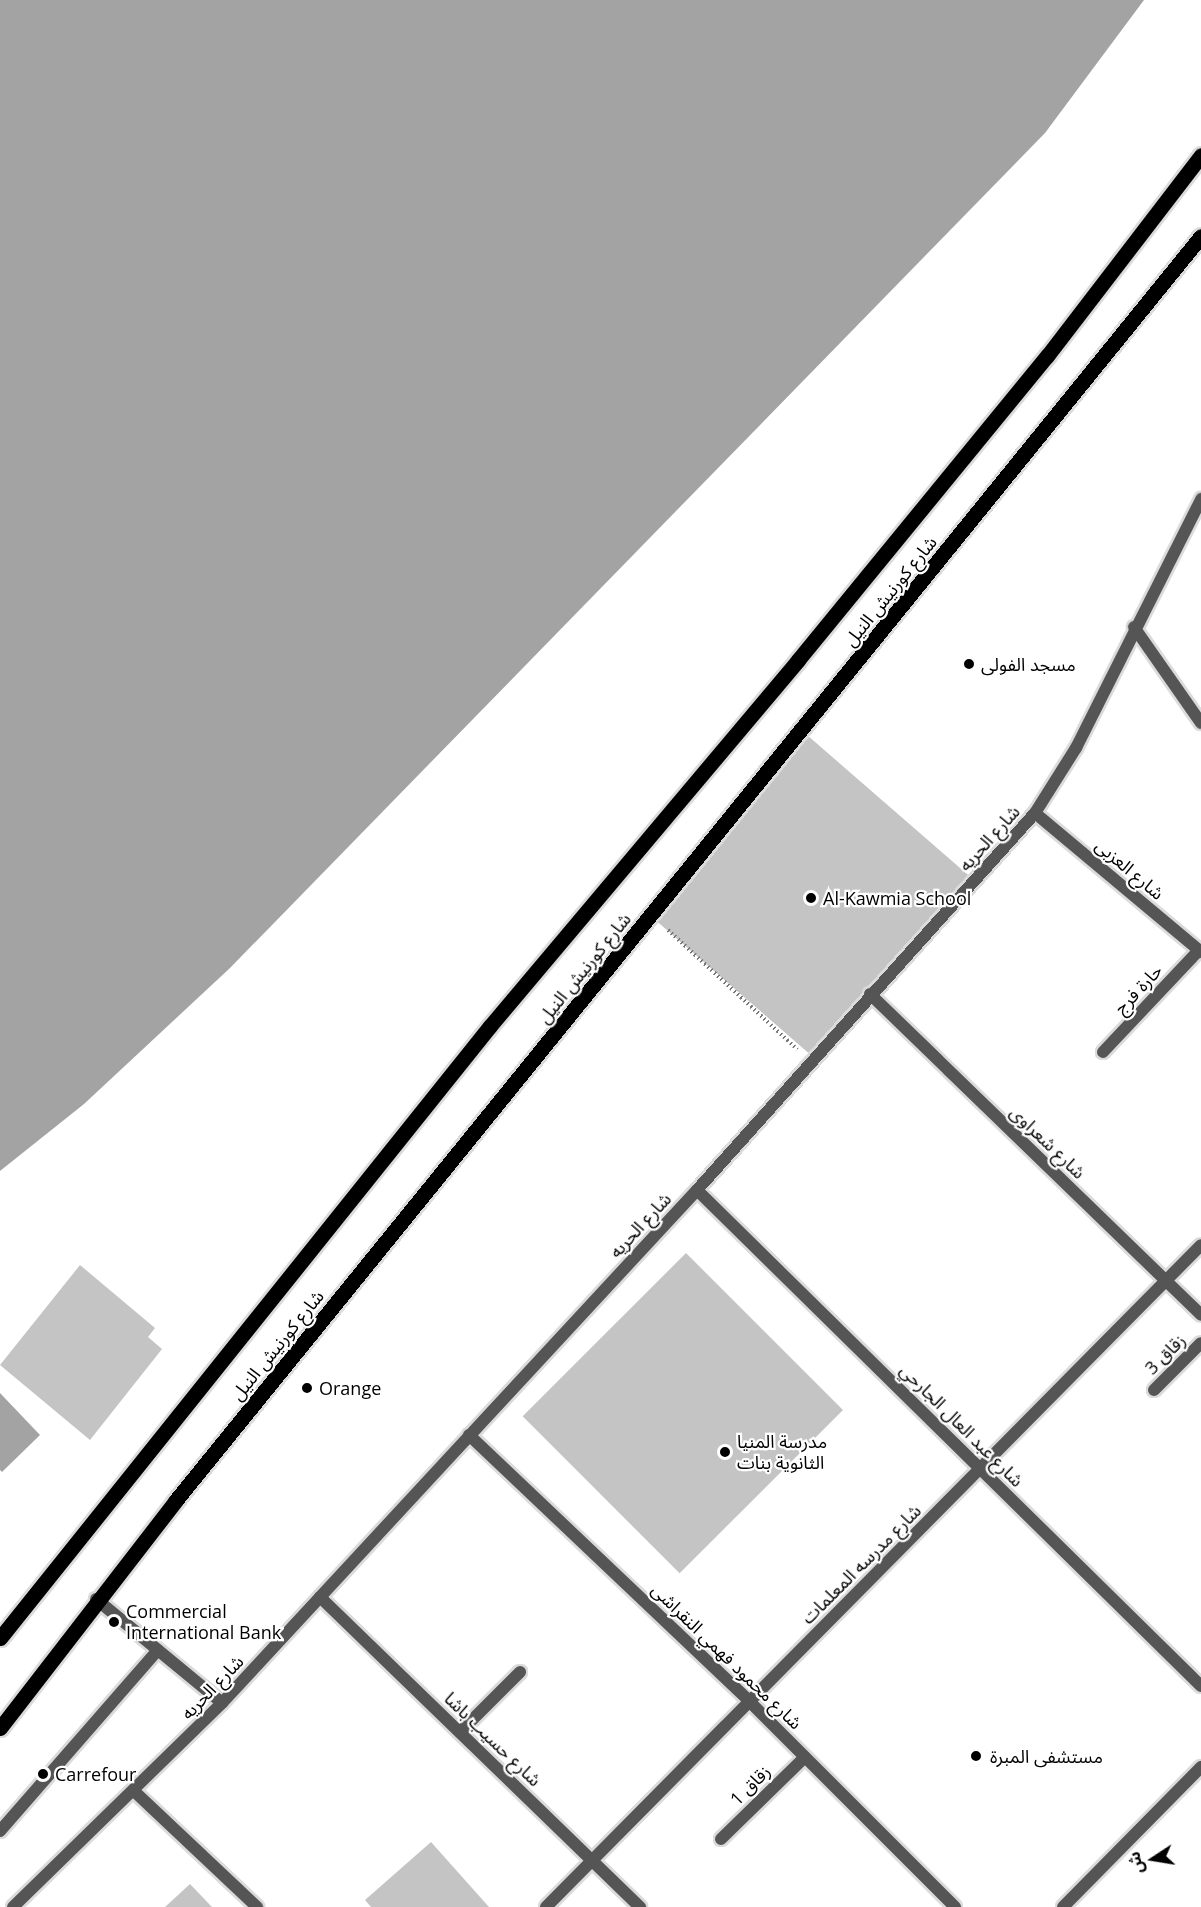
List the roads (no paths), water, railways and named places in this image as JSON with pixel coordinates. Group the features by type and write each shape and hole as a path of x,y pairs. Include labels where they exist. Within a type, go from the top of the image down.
{"main road":[{"name":"شارع كورنيش النيل","path":"0,1638 490,1026 798,660 1047,356 1201,155"},
{"name":"شارع كورنيش النيل","path":"0,1728 96,1599 1201,236"}],"street":[{"name":"شارع الحريه","path":"13,1907 135,1791 222,1703 698,1190 813,1063 870,994 1035,813 1076,748 1134,627 1201,499"},
{"path":"1134,627 1201,723"},
{"name":"شارع العزبى","path":"1035,813 1200,951"},
{"name":"حارة فرج","path":"1103,1052 1200,951"},
{"name":"شارع شعراوى","path":"870,994 1201,1315"},
{"name":"شارع عبد العال الجارحي","path":"698,1190 1201,1686"},
{"name":"شارع مدرسه المعلمات","path":"546,1907 1201,1245"},
{"name":"زقاق 3","path":"1154,1390 1201,1343"},
{"name":"شارع محمود فهمي النقراشى","path":"469,1435 750,1702 954,1906"},
{"name":"شارع حسيب باشا","path":"320,1597 640,1907"},
{"path":"96,1599 222,1703"},
{"path":"0,1831 158,1650"},
{"path":"460,1732 520,1672"},
{"name":"زقاق 1","path":"722,1839 804,1757"},
{"path":"1063,1907 1201,1767"},
{"path":"135,1791 257,1907"}],"place":[{"name":"مسجد الفولى","path":"969,664"},
{"name":"Al-Kawmia School","path":"811,898"},
{"name":"Orange","path":"307,1388"},
{"name":"مدرسة المنيا الثانوية بنات","path":"725,1452"},
{"name":"Commercial International Bank","path":"114,1622"},
{"name":"مستشفى المبرة","path":"976,1756"},
{"name":"Carrefour","path":"43,1774"}]}
